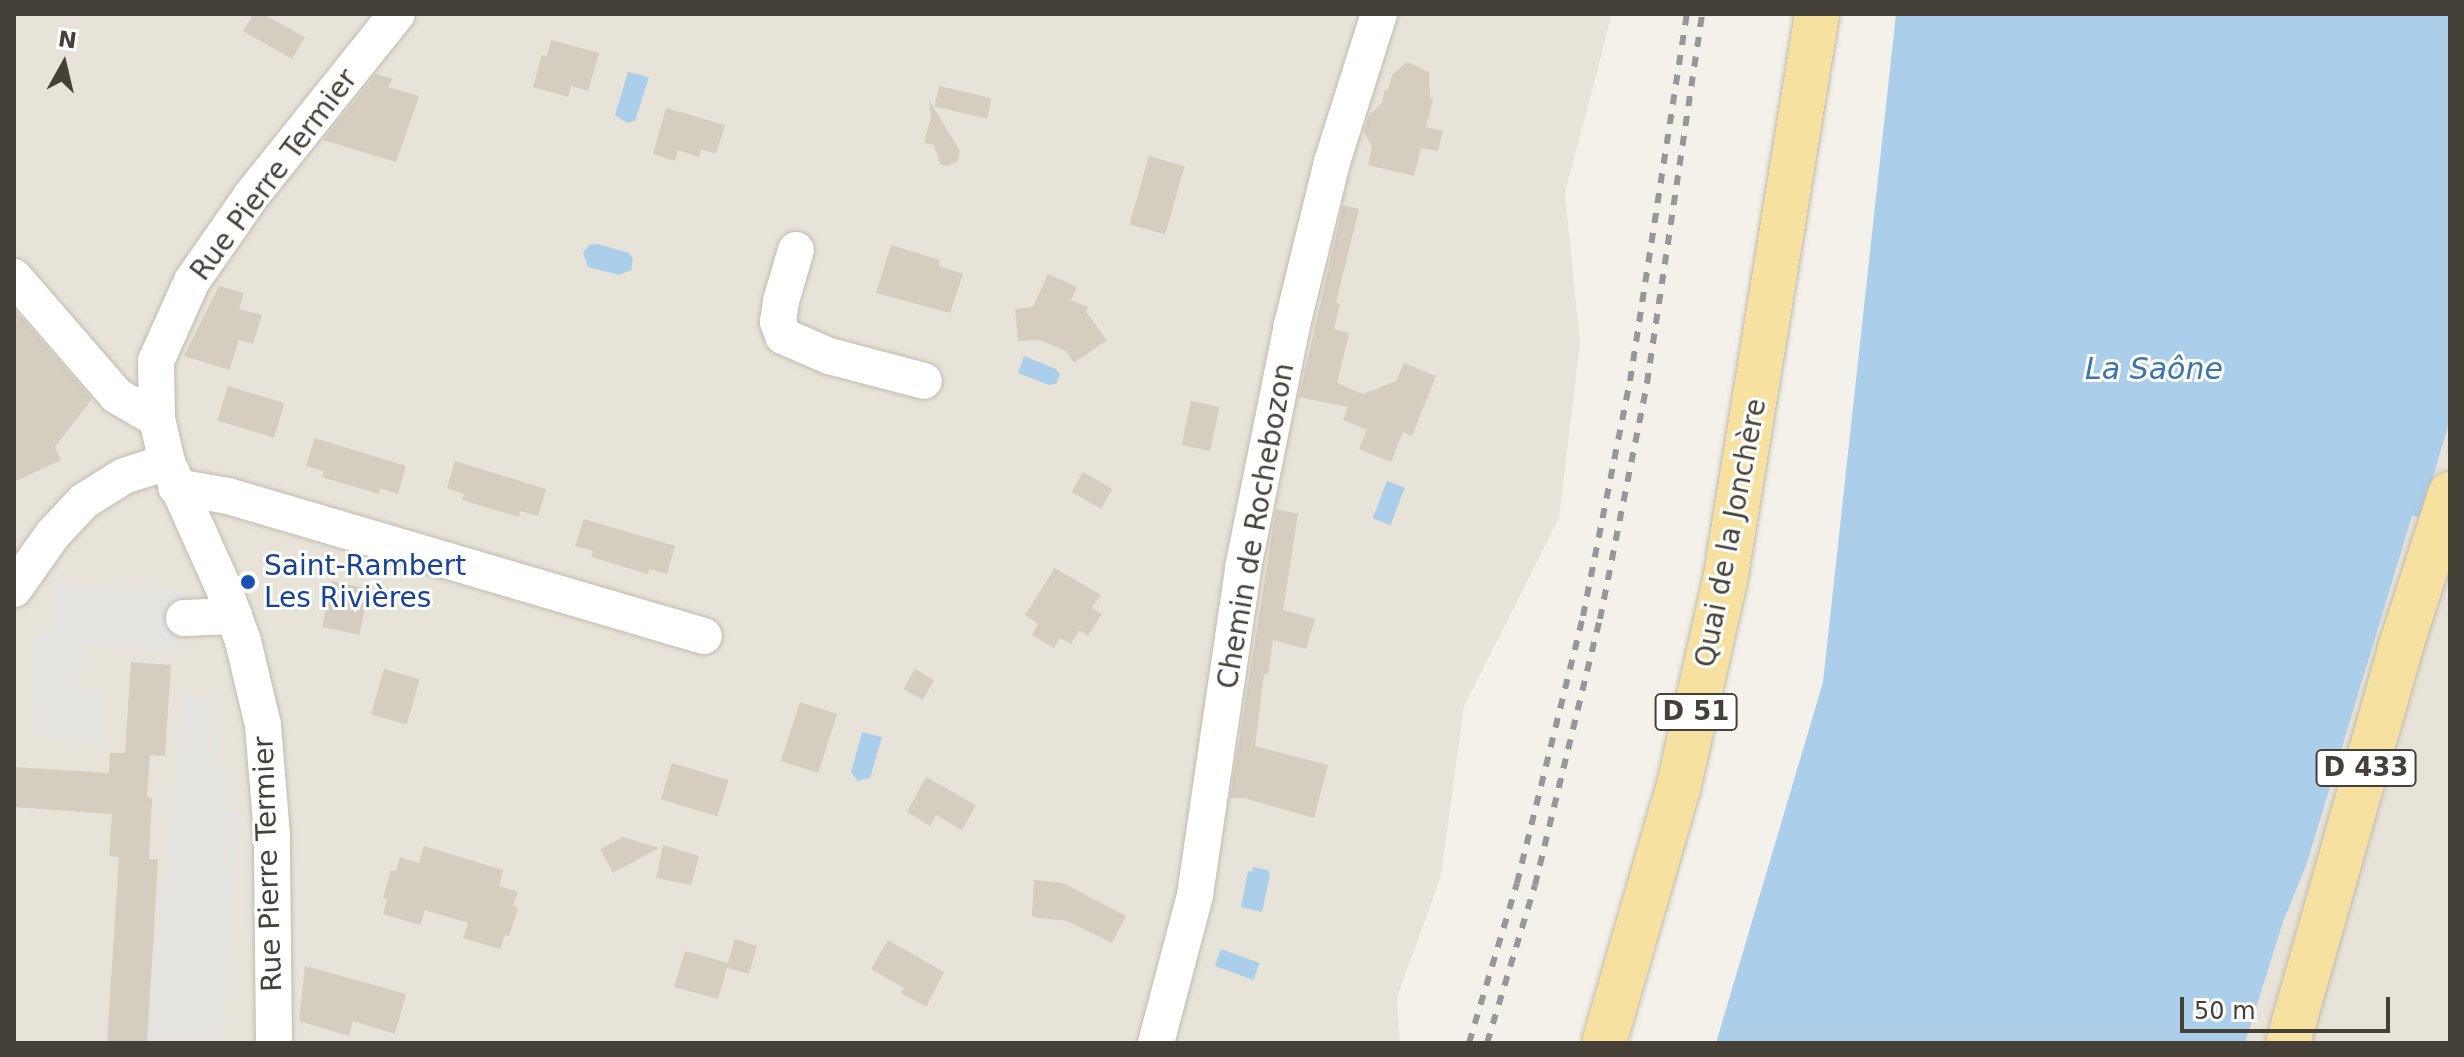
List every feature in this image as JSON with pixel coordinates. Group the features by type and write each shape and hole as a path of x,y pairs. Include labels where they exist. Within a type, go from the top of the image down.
{"main road":[{"name":"Quai de la Jonchère","path":"1604,1043 1678,789 1725,581 1817,14"},
{"name":"D 433","path":"2288,1043 2400,649 2450,494"},
{"name":"D 433","path":"2308,1043 2450,558"}],"street":[{"name":"Rue Pierre Termier","path":"274,1043 272,835 263,725 234,616 171,474 157,419 156,361 192,281 251,196 397,14"},
{"name":"Chemin de Rochebozon","path":"1156,1043 1195,895 1243,568 1292,325 1332,162 1379,14"},
{"path":"796,250 778,322 783,336 829,356 924,381"},
{"path":"14,277 117,396 157,419"},
{"path":"14,589 53,534 84,501 124,476 171,474 228,496 704,636"},
{"path":"184,618 234,616"}],"shaded area":[{"path":"14,14 1612,14 1565,193 1580,343 1559,518 1464,706 1441,876 1397,997 1400,1043 14,1043"},
{"path":"2450,420 2450,1043 2245,1043 2283,922 2307,863 2412,515 2420,517"},
{"path":"54,583 188,591 179,655 82,644 81,688 104,689 102,744 35,735 32,639 51,632"},
{"path":"184,697 222,698 219,770 228,772 226,811 239,813 224,1043 144,1043"}],"water":[{"name":"La Saône","path":"1896,14 2450,14 2450,420 2421,517 2412,516 2307,863 2283,922 2245,1043 1716,1043 1823,682"},
{"path":"628,72 649,77 635,121 627,123 615,115"},
{"path":"598,244 629,253 633,259 631,270 619,275 588,267 583,253 589,245"},
{"path":"1024,356 1056,369 1060,374 1056,384 1049,385 1018,373"},
{"path":"1387,481 1405,488 1390,525 1373,518"},
{"path":"862,732 882,737 870,778 858,781 851,772"},
{"path":"1253,867 1268,870 1270,875 1262,912 1241,907 1248,871 1252,872"},
{"path":"1221,949 1260,963 1253,980 1215,966"}],"building":[{"path":"253,14 263,14 305,37 292,59 243,31"},
{"path":"551,40 599,53 588,91 571,86 568,97 533,87 542,55 547,56"},
{"path":"1407,62 1429,72 1430,98 1433,99 1426,127 1443,131 1438,151 1421,148 1414,176 1368,165 1372,147 1364,132 1368,117 1382,103 1392,75"},
{"path":"376,74 393,79 388,87 419,96 396,162 323,140"},
{"path":"939,86 992,98 987,119 934,106"},
{"path":"929,100 960,151 958,161 948,166 940,164 934,145 924,143 931,117"},
{"path":"666,108 725,125 716,154 701,149 699,157 678,150 675,161 653,154"},
{"path":"1149,156 1185,166 1165,234 1129,224"},
{"path":"1343,205 1359,209 1336,303 1340,304 1334,329 1349,333 1337,383 1363,394 1396,381 1404,363 1436,376 1412,436 1403,432 1391,462 1359,449 1367,430 1343,420 1348,407 1299,397"},
{"path":"891,245 940,260 939,266 963,274 950,313 876,293"},
{"path":"1048,274 1077,287 1071,300 1088,307 1086,312 1107,340 1074,363 1066,351 1039,340 1018,341 1015,309 1033,307"},
{"path":"219,286 244,293 239,309 262,315 253,344 239,340 229,370 184,356"},
{"path":"14,309 92,399 55,447 61,460 14,482"},
{"path":"228,386 284,403 274,438 217,420"},
{"path":"1191,401 1219,407 1210,451 1182,445"},
{"path":"315,438 406,466 398,494 380,488 379,494 322,477 324,471 306,466"},
{"path":"455,461 546,489 538,516 520,511 519,517 462,500 464,494 447,488"},
{"path":"1083,472 1112,489 1101,509 1072,492"},
{"path":"1276,509 1298,514 1283,610 1315,619 1306,649 1273,640 1268,675 1264,674 1255,746 1328,765 1314,818 1244,798 1230,798"},
{"path":"584,519 675,546 667,574 649,569 648,574 591,557 593,551 575,546"},
{"path":"1055,568 1101,595 1092,608 1102,614 1088,636 1079,630 1071,644 1060,638 1054,648 1032,635 1038,624 1025,615"},
{"path":"332,581 369,589 359,635 322,627"},
{"path":"131,662 171,665 165,756 150,755 147,797 152,798 149,859 158,859 147,1041 107,1043 119,857 109,856 112,814 14,807 14,767 109,773 110,753 125,753"},
{"path":"384,669 420,679 407,724 371,714"},
{"path":"915,669 934,680 923,700 904,689"},
{"path":"800,702 837,714 818,773 781,761"},
{"path":"672,763 728,780 717,817 661,799"},
{"path":"926,777 976,805 962,830 936,815 930,826 907,812"},
{"path":"623,837 659,848 613,873 600,849"},
{"path":"663,845 699,856 691,885 656,878"},
{"path":"424,846 503,870 499,886 518,892 513,906 518,908 509,936 505,935 500,949 463,938 468,923 425,910 420,925 383,914 387,900 383,898 391,870 396,871 400,857 419,863"},
{"path":"1034,880 1063,883 1126,916 1112,943 1067,921 1032,917"},
{"path":"735,939 757,946 749,974 727,968 718,999 674,987 685,951 728,963"},
{"path":"888,940 944,972 926,1007 901,993 904,988 871,969"},
{"path":"305,966 406,994 395,1034 353,1021 349,1036 299,1021"}],"railway":[{"path":"1469,1043 1517,883 1583,616 1630,381 1687,14"},
{"path":"1487,1043 1535,885 1600,619 1647,383 1702,14"}],"place":[{"name":"Saint-Rambert Les Rivières","path":"248,582"}]}
